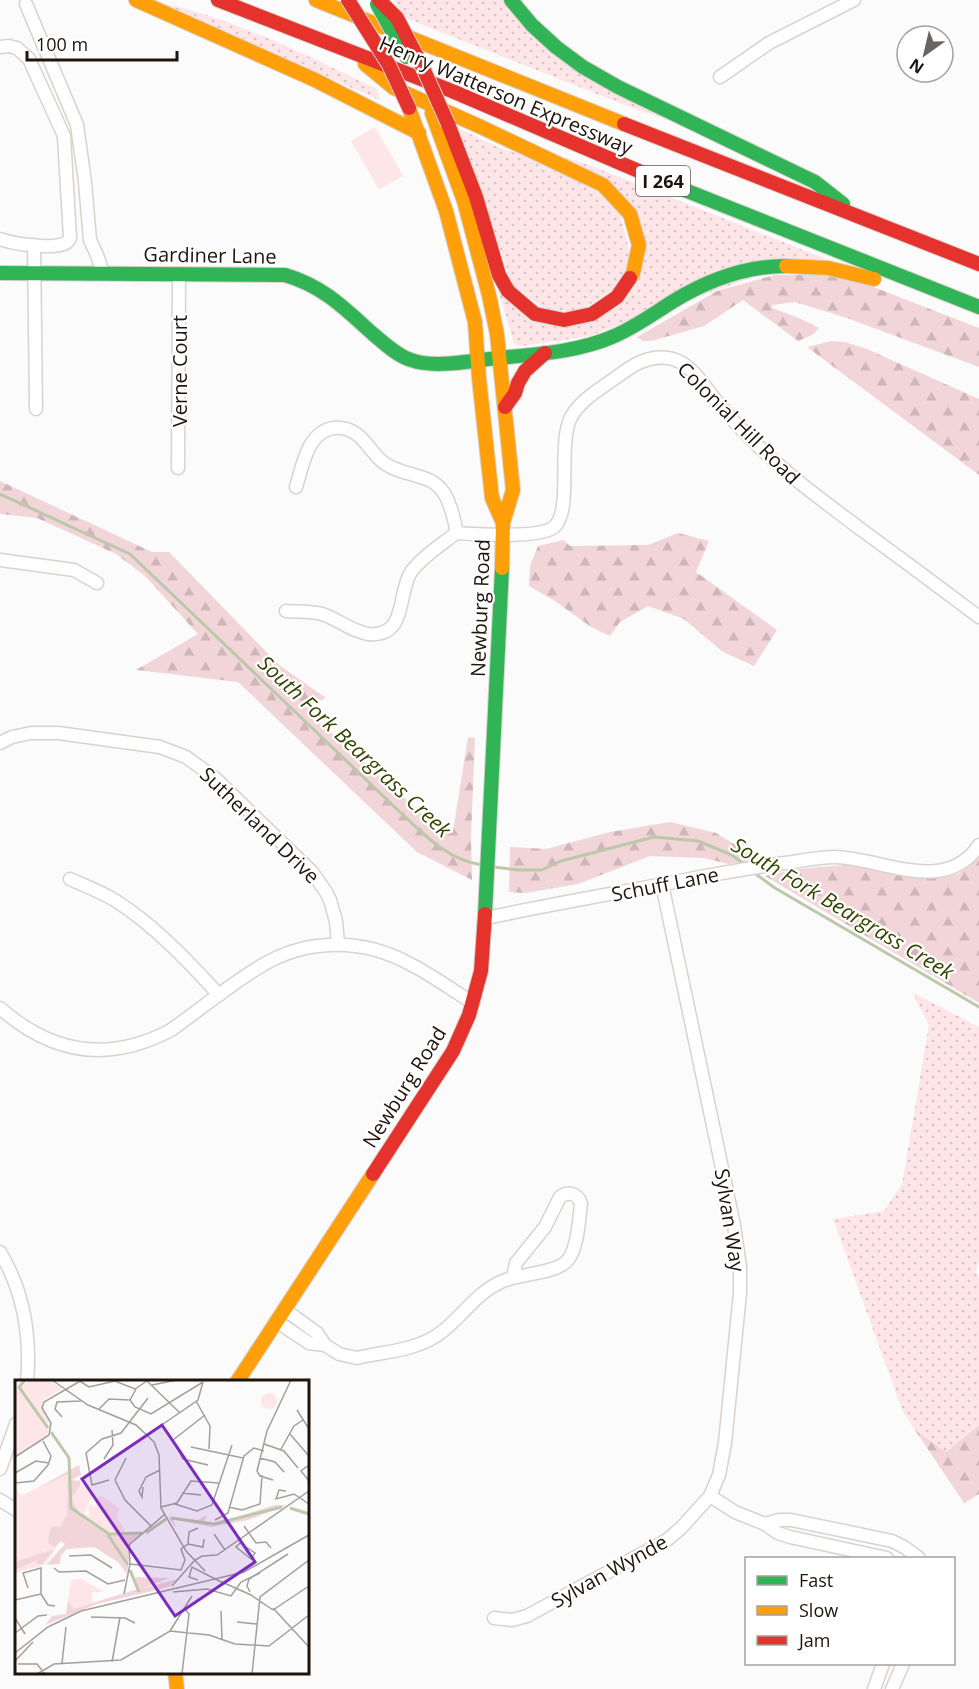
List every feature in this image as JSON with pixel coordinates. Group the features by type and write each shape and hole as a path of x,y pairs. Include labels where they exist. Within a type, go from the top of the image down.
{"main road":[{"path":"136,0 257,53 419,133"},
{"name":"Henry Watterson Expressway","path":"218,0 452,91 626,166 979,308"},
{"name":"Henry Watterson Expressway","path":"316,0 979,264"},
{"name":"Newburg Road","path":"348,0 389,65 409,108 446,211 475,322 492,498 503,529"},
{"name":"Newburg Road","path":"238,1380 453,1051 472,1003 481,971 488,885 503,529 513,490 505,407 497,334 471,223 461,191 432,113 410,63 375,0"},
{"path":"348,50 394,88 481,127 603,185 614,194 625,205 633,219 637,233 638,256 630,280 614,301 592,314 568,320 543,316 523,306 507,290 497,272 484,222 448,124 423,68 397,18 380,0"},
{"path":"511,0 532,25 583,67 618,87 815,182 860,218"},
{"name":"Gardiner Lane","path":"0,273 273,274 302,280 327,294 386,345 409,360 435,364 545,353 612,337 690,291 724,276 780,265 815,266 850,272 965,315 979,314"},
{"path":"505,407 515,393 525,371 545,353"},
{"path":"175,1674 177,1689"}],"street":[{"path":"720,77 769,43 854,0"},
{"path":"27,4 77,125 90,240 103,273"},
{"path":"0,47 17,48 29,59 64,136 70,238 63,245 10,243 0,239"},
{"path":"34,245 36,409"},
{"name":"Verne Court","path":"178,468 179,274"},
{"name":"Colonial Hill Road","path":"456,533 503,529 542,532 549,530 555,525 563,510 564,443 566,432 577,408 591,395 636,363 650,358 669,358 686,365 752,440 795,480 979,616"},
{"path":"286,611 321,613 369,634 386,630 397,619 404,589 412,571 456,533 456,523 447,495 437,484 386,464 360,437 347,429 331,428 316,437 311,444 296,487"},
{"path":"0,560 74,570 97,583"},
{"name":"Sutherland Drive","path":"0,743 12,737 31,733 58,733 160,747 186,757 215,778 312,872 330,900 336,921 338,944"},
{"name":"Schuff Lane","path":"486,918 756,867 834,857 902,869 936,872 962,861 979,845"},
{"path":"70,879 114,900 136,915 204,978 219,995"},
{"name":"Sylvan Way","path":"662,884 731,1213 740,1268 740,1293 725,1443 719,1475 710,1496"},
{"path":"0,1008 21,1025 46,1039 73,1047 103,1050 131,1047 156,1038 197,1012 260,966 279,956 301,948 338,944 358,946 390,954 411,964 472,1003"},
{"path":"280,1315 309,1343 325,1345 339,1354 357,1358 425,1342 438,1335 489,1288 513,1278 552,1269 563,1265 570,1259 574,1250 581,1204 576,1195 569,1193 560,1197 545,1227 516,1263 513,1278"},
{"path":"0,1252 17,1287 26,1318 29,1348 27,1380"},
{"path":"0,1469 15,1427"},
{"path":"710,1496 735,1512 789,1537 882,1557"},
{"name":"Sylvan Wynde","path":"494,1618 512,1620 526,1616 659,1544 681,1528 710,1496"},
{"path":"0,1500 15,1509"},
{"path":"765,1524 779,1520 791,1520 892,1541 918,1557"},
{"path":"874,1689 883,1665"},
{"path":"892,1689 903,1665"}],"shaded area":[{"path":"394,0 504,0 671,121 627,106 403,17"},
{"path":"162,3 218,19 272,40 377,89 380,98 379,100"},
{"path":"375,127 403,176 379,189 351,141"},
{"path":"458,128 594,188 618,207 631,256 617,288 577,312 545,309 513,286"},
{"path":"557,155 589,165 826,259 805,259 591,336 521,346 514,344 498,289 507,299 597,319 643,236"},
{"path":"912,992 979,1027 979,1260 976,1272 979,1278 979,1425 946,1452 915,1430 903,1412 833,1219 884,1211 902,1184 929,1025"}],"green space":[{"path":"775,275 826,275 858,281 979,328 979,367 847,318 795,302 772,305 772,308 819,328 812,335 798,341 743,300 704,326 651,341 643,341 637,337 717,291"},
{"path":"832,341 845,342 867,349 979,399 979,475 807,347"},
{"path":"0,481 152,552 169,552 279,665 326,698 313,704 315,718 444,833 453,832 468,737 475,738 471,836 472,880 417,852 238,682 136,670 198,634 145,576 116,554 37,518 0,514"},
{"path":"678,533 709,541 696,572 777,630 754,666 723,652 684,619 648,606 620,622 610,636 591,627 555,601 529,586 530,566 538,546 564,540 570,546 648,545"},
{"path":"670,822 716,833 760,860 728,864 704,858 650,856 578,884 525,893 509,892 510,847 546,849 610,832"},
{"path":"979,857 979,1003 765,876 798,869 843,865 880,868 927,879 958,874"},
{"path":"979,1425 979,1494 964,1503 915,1430 946,1452"}],"waterway":[{"name":"South Fork Beargrass Creek","path":"0,494 130,554 420,831 448,852 482,865"},
{"name":"South Fork Beargrass Creek","path":"494,867 542,870 561,861 654,837 698,841 732,855 746,866"},
{"name":"South Fork Beargrass Creek","path":"753,872 775,888 979,1007"}],"traffic: fast":[{"path":"511,0 532,25 583,67 618,87 815,182 843,204"},
{"path":"377,4 406,57"},
{"path":"662,181 979,307"},
{"path":"499,358 557,352 599,342 628,329 685,294 712,281 741,272 786,266"},
{"path":"0,273 285,275 322,292 391,349 406,358 432,364 499,358"},
{"path":"485,914 502,568"}],"traffic: slow":[{"path":"136,0 315,80 419,133"},
{"path":"316,0 624,124"},
{"path":"365,64 394,88 603,185 630,214 639,245 630,278"},
{"path":"409,108 446,211 475,322 492,498 503,523"},
{"path":"432,113 464,201 497,334 513,490 503,523 502,568"},
{"path":"786,266 828,268 874,279"},
{"path":"238,1380 373,1174"},
{"path":"175,1674 177,1689"}],"traffic: jam":[{"path":"218,0 452,91 662,181"},
{"path":"348,0 389,65 409,108"},
{"path":"379,0 397,18 448,124"},
{"path":"448,124 476,197 499,275 508,291 535,314 564,320 592,314 617,297 630,278"},
{"path":"624,124 979,264"},
{"path":"505,407 515,393 525,371 545,353"},
{"path":"373,1174 453,1051 469,1015 481,971 485,914"}]}
